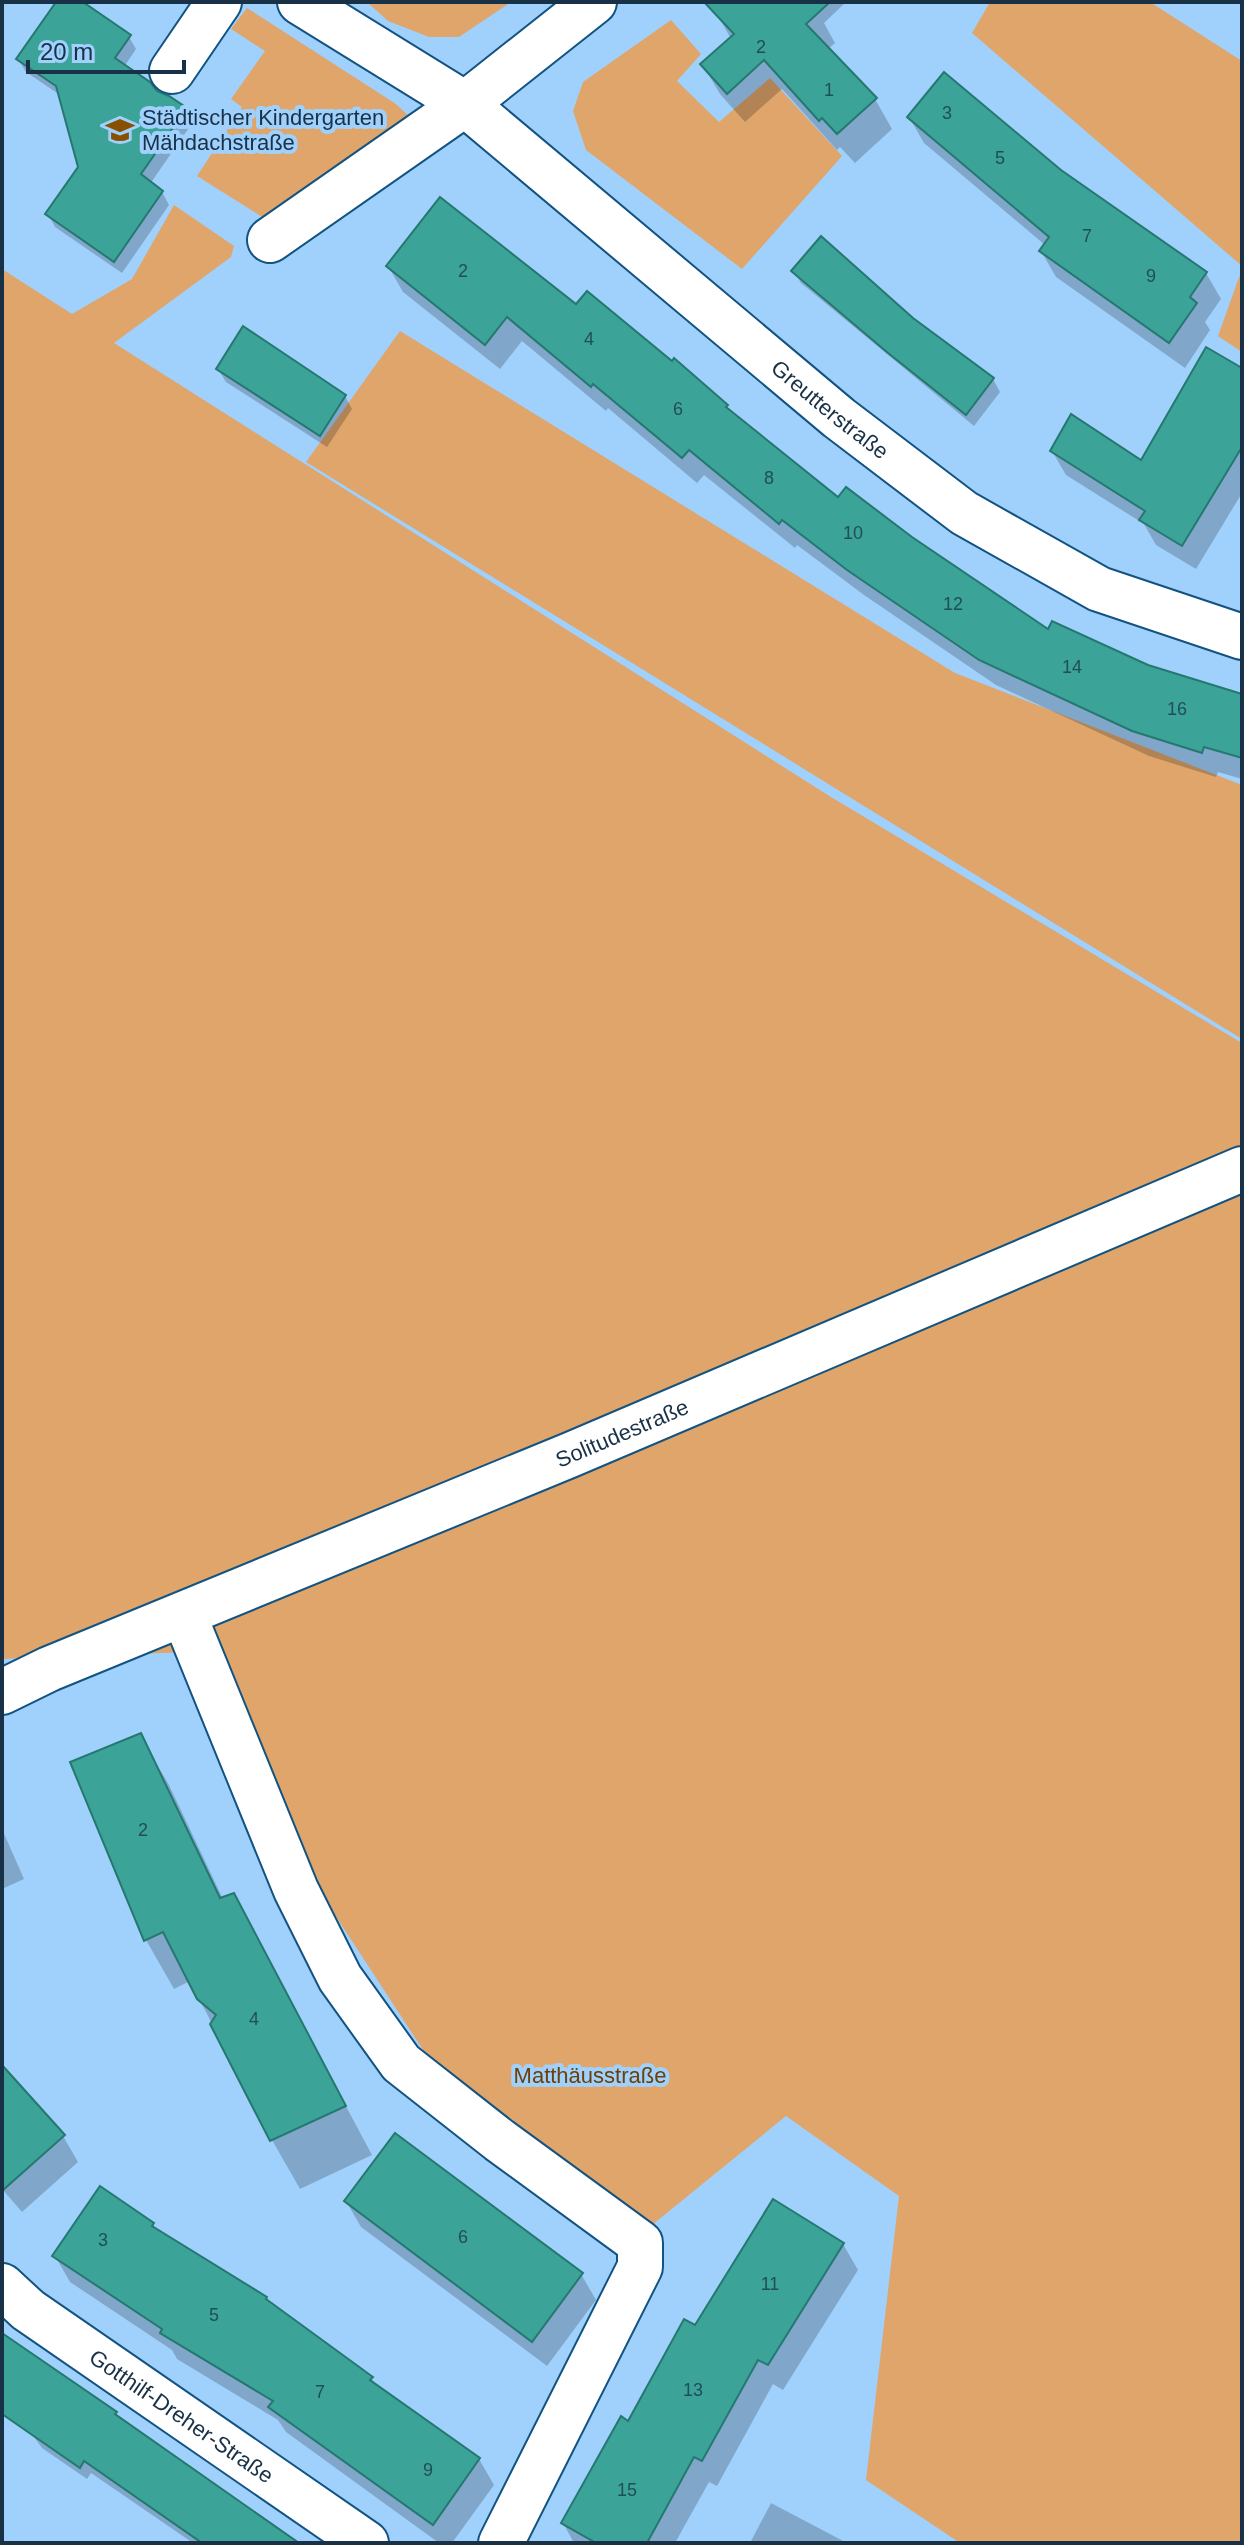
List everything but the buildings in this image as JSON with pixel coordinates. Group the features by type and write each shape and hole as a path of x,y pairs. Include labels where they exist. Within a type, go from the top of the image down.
{"street":[{"path":"172,71 219,2"},
{"name":"Greutterstraße","path":"300,2 465,104 839,418 964,513 1099,589 1242,637"},
{"path":"270,240 465,104 594,2"},
{"name":"Solitudestraße","path":"2,1692 49,1669 693,1404 1242,1169"},
{"path":"184,1615 296,1890 340,1978 401,2063 499,2140 640,2243 640,2267 501,2543"},
{"name":"Gotthilf-Dreher-Straße","path":"2,2286 28,2310 366,2543"}],"green space":[{"path":"367,2 511,2 459,37 429,37 388,21"},
{"path":"990,2 1150,2 1242,61 1242,266 972,33"},
{"path":"247,8 396,104 415,122 267,220 197,176 242,107 231,99 265,51 231,29"},
{"path":"671,20 701,54 677,81 719,122 770,78 842,156 742,269 586,150 573,111 583,82"},
{"name":"Matthäusstraße","path":"174,205 234,246 231,257 114,343 831,797 1242,1043 1242,2543 960,2543 866,2480 899,2196 786,2116 652,2225 429,2059 320,1892 213,1651 2,1659 2,269 72,314 132,279"},
{"path":"1242,269 1242,352 1218,336"},
{"path":"400,331 955,673 1242,785 1242,1039 306,462"}],"place":[{"name":"Städtischer Kindergarten Mähdachstraße","path":"120,130"}]}
